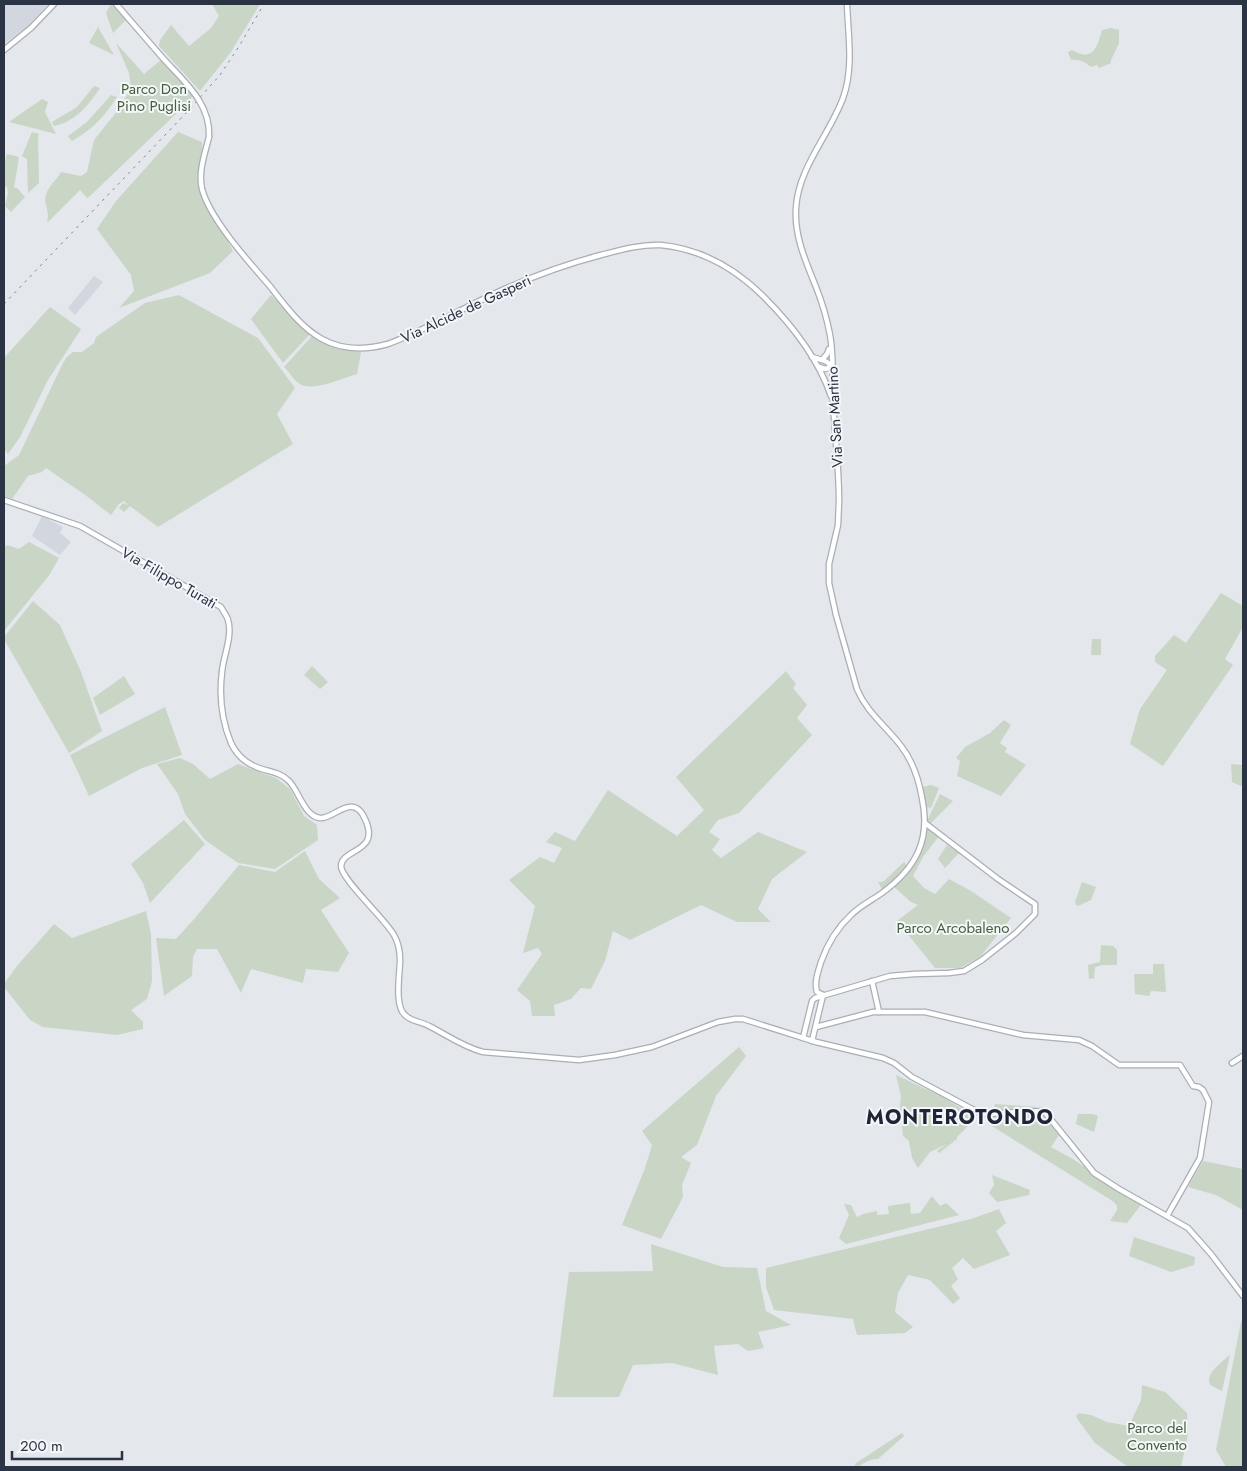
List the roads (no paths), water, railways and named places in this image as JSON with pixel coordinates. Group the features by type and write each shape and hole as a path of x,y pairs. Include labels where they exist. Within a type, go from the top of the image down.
{"main road":[{"path":"4,50 54,4"},
{"name":"Via Alcide de Gasperi","path":"116,4 197,97 204,108 209,123 209,137 201,180 202,191 209,205 238,248 299,320 315,335 334,344 360,348 388,344 500,291 551,270 618,250 658,245 680,249 708,258 742,276 777,310 795,332 818,367 833,402"},
{"name":"Via San Martino","path":"823,996 817,992 816,979 823,956 834,935 850,916 893,884 914,860 921,847 925,822 920,789 907,755 899,743 869,711 859,694 832,600 829,582 829,568 838,525 839,501 830,340 820,296 800,245 797,231 796,206 801,183 813,156 834,118 846,87 849,62 847,4"},
{"path":"822,360 828,353 830,340"},
{"path":"812,356 827,362 832,367 825,369 818,367"},
{"name":"Via Filippo Turati","path":"4,500 80,526 221,607 228,620 229,638 222,671 221,710 230,739 235,749 249,764 260,769 276,772 285,778 294,787 307,809 316,817 327,817 344,807 351,807 363,814 368,839 364,845 343,861 342,868 350,883 394,934 399,947 400,959 399,1007 405,1016 429,1026 476,1051 579,1060 616,1055 652,1047 714,1023 735,1019 748,1020 803,1038"},
{"path":"925,822 998,879 1035,904 1035,914 1016,933 982,960 964,971 896,975 815,998 812,1001 803,1038 887,1059 909,1076 963,1106 985,1114 1044,1110 1085,1163 1101,1178 1185,1226 1193,1233 1243,1294"},
{"path":"872,981 879,1012"},
{"path":"812,1041 823,996"},
{"path":"816,1027 879,1012 929,1013 1023,1035 1081,1040 1119,1065 1180,1065 1193,1086 1202,1089 1209,1102 1200,1158 1168,1216"},
{"path":"1232,1063 1243,1056"}],"railway":[{"path":"4,304 220,75 264,4"}],"district":[{"name":"MONTEROTONDO","path":"960,1117"}],"park label":[{"name":"Parco Don Pino Puglisi","path":"154,98"},
{"name":"Parco Arcobaleno","path":"953,928"},
{"name":"Parco del Convento","path":"1157,1436"}]}
